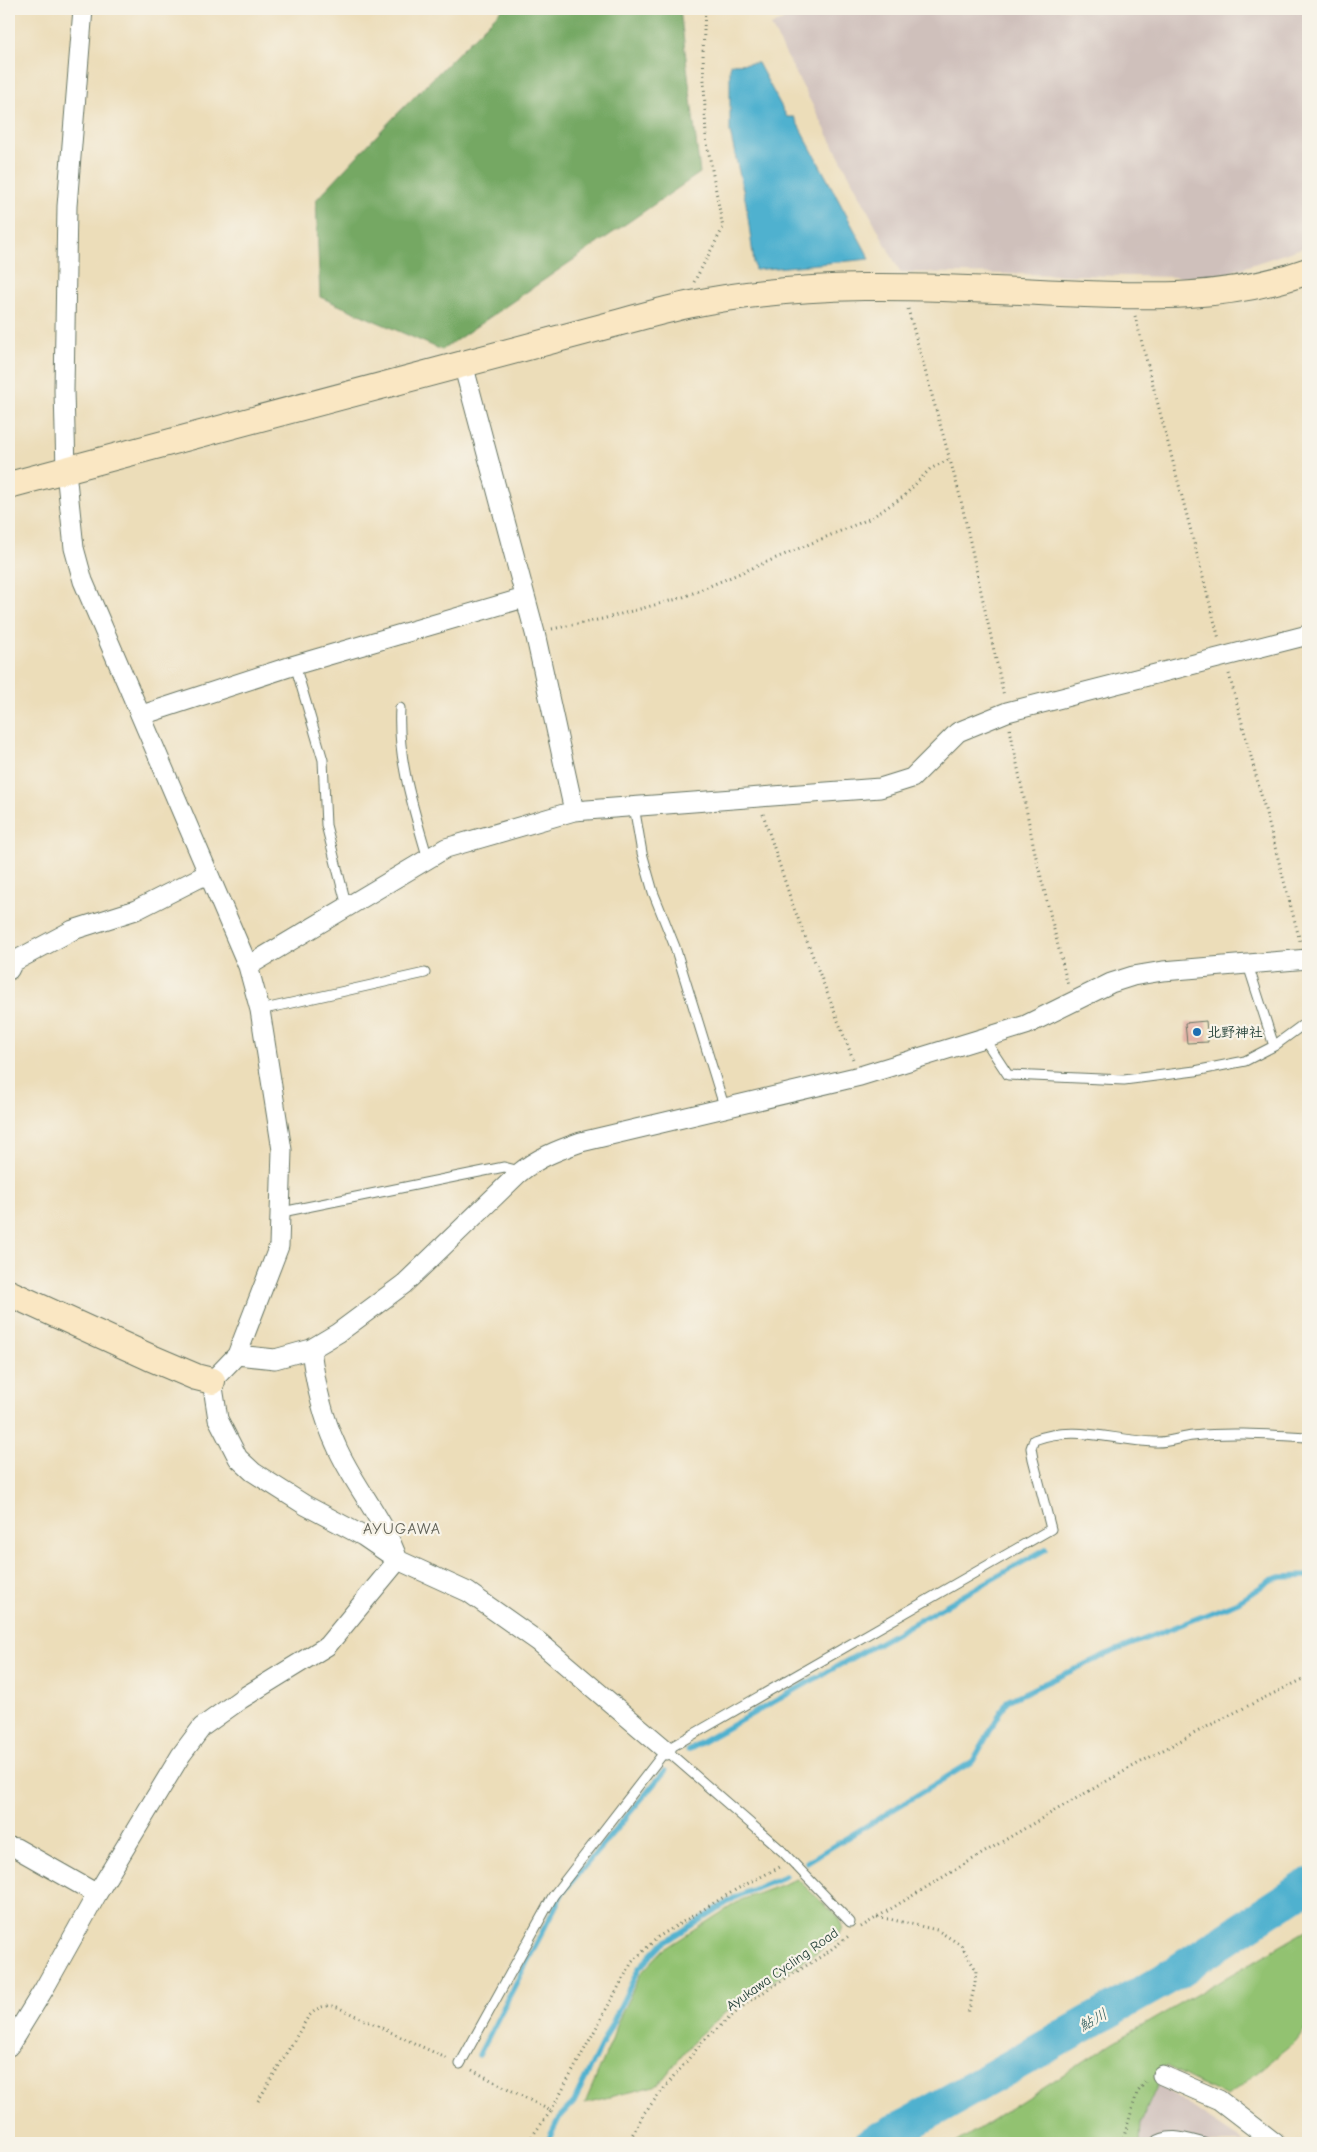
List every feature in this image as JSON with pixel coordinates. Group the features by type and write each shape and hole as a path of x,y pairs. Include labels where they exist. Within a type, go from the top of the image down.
{"street":[{"path":"83,9 67,206 64,390 66,470 74,548 83,581 248,966 260,1010 282,1150 282,1212 279,1246 237,1355 212,1381"},
{"path":"9,485 687,305 779,292 865,287 1132,297 1198,294 1254,287 1308,271"},
{"path":"463,364 524,598 535,633 574,810"},
{"path":"142,715 295,664 524,598"},
{"path":"248,966 446,848 574,810 880,788 912,778 958,732 1007,712 1308,635"},
{"path":"9,970 13,962 73,930 136,910 207,874"},
{"path":"237,1355 275,1360 310,1349 338,1333 404,1284 518,1174 546,1155 581,1142 860,1076 1026,1025 1111,983 1133,976 1162,971 1305,959"},
{"path":"9,1293 149,1358 196,1377 212,1381"},
{"path":"310,1349 322,1409 336,1447 392,1542 398,1560"},
{"path":"212,1381 218,1419 238,1458 253,1472 305,1505 363,1536 398,1560 468,1592 539,1642 666,1750"},
{"path":"9,2046 44,1989 96,1894 181,1755 202,1727 241,1699 327,1646 398,1560"},
{"path":"9,1847 16,1848 96,1894"},
{"path":"1162,2075 1219,2100 1275,2143"}],"lane":[{"path":"295,664 323,760 326,825 347,907"},
{"path":"400,708 398,734 410,796 428,859"},
{"path":"634,806 642,853 653,892 675,947 725,1109"},
{"path":"1248,965 1274,1046"},
{"path":"260,1010 425,973"},
{"path":"986,1037 989,1046 1008,1075 1114,1080 1195,1071 1245,1061 1274,1046 1308,1021"},
{"path":"282,1212 504,1167 512,1169 518,1174"},
{"path":"460,2064 552,1896 666,1750 1051,1529 1033,1459 1031,1448 1034,1440 1063,1432 1158,1443 1202,1436 1250,1434 1308,1437"},
{"path":"666,1750 792,1861 850,1922"},
{"path":"1153,2143 1166,2136 1180,2136 1204,2143"}],"path":[{"path":"687,305 690,288 709,257 723,228 706,138 705,9"},
{"path":"907,288 907,306 950,459 1007,712 1035,853 1069,989 1075,1000"},
{"path":"1132,297 1134,316 1305,959"},
{"path":"535,633 602,619 681,598 869,519 903,497 930,469 950,459"},
{"path":"757,797 792,903 860,1076"},
{"name":"Ayukawa Cycling Road","path":"628,2143 644,2113 704,2040 748,2002 825,1954 876,1918 1019,1831 1185,1738 1308,1677"},
{"path":"551,2111 632,1962 658,1937 737,1889 792,1861"},
{"path":"876,1918 889,1919 937,1930 961,1944 976,1970 975,1984 968,2014"},
{"path":"258,2101 308,2016 318,2007"},
{"path":"1122,2143 1137,2093 1149,2077 1162,2075"}],"shaded area":[{"path":"803,9 1308,9 1308,246 1227,273 1183,277 900,272 771,26"},
{"path":"1158,2084 1246,2143 1140,2143 1141,2122"}],"green space":[{"path":"502,9 680,9 700,173 442,350 320,297 316,200 393,118"},
{"path":"797,1879 840,1919 842,1927 837,1939 726,2012 698,2036 658,2085 585,2103 612,2040 616,2025 641,1973 663,1950 741,1900"},
{"path":"1308,1930 1308,2025 1295,2042 1227,2097 1166,2066 1141,2122 1140,2143 956,2143 1114,2042"}],"water":[{"path":"758,63 787,117 794,117 870,259 755,270 746,203 730,132 730,64"}],"building":[{"name":"北野神社","path":"1206,1021 1208,1042 1187,1043 1185,1023"}],"waterway":[{"path":"688,1750 1046,1549"},
{"path":"807,1862 973,1761 1007,1701 1107,1654 1238,1602 1271,1580 1281,1577 1308,1576"},
{"path":"479,2055 563,1892 665,1771"},
{"path":"547,2143 559,2118 574,2102 639,1968 662,1944 736,1897 785,1876"},
{"name":"鮎川","path":"871,2143 909,2124 1164,1980 1308,1885"}],"place":[{"name":"北野神社","path":"1197,1032"}],"district":[{"name":"AYUGAWA","path":"402,1528"}]}
